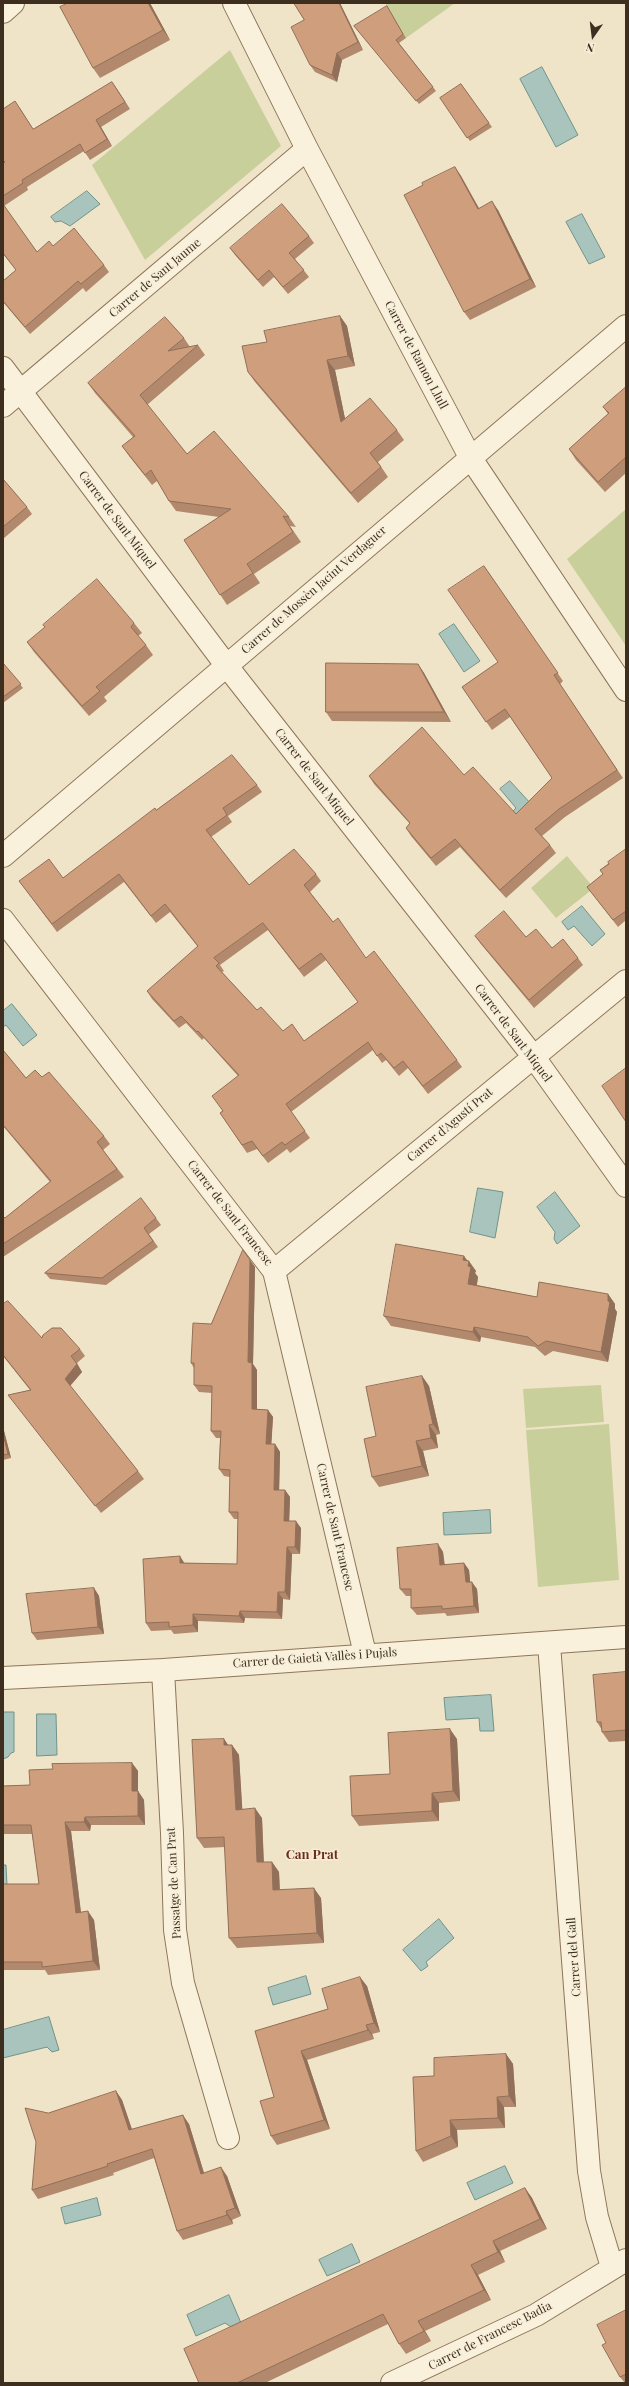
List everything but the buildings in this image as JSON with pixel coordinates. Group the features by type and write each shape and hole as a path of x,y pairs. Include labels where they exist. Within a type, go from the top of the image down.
{"street":[{"path":"3,12 13,3"},
{"name":"Carrer de Ramon Llull","path":"234,3 307,149 470,457 626,690"},
{"name":"Carrer de Sant Jaume","path":"3,406 307,149"},
{"name":"Carrer de Mossèn Jacint Verdaguer","path":"3,856 470,457 626,326"},
{"name":"Carrer de Sant Miquel","path":"3,368 226,665 533,1056 626,1186"},
{"name":"Carrer de Sant Francesc","path":"3,920 274,1271 365,1654"},
{"name":"Carrer d'Agustí Prat","path":"274,1271 533,1056 626,981"},
{"name":"Carrer de Gaietà Vallès i Pujals","path":"3,1678 163,1670 365,1654 549,1644 626,1637"},
{"name":"Carrer del Gall","path":"549,1644 590,2171 597,2218 619,2264"},
{"name":"Passatge de Can Prat","path":"163,1670 172,1833 175,1930 183,1983 228,2138"},
{"name":"Carrer de Francesc Badia","path":"392,2383 536,2315 619,2264"}],"green space":[{"path":"385,3 455,3 406,38"},
{"path":"230,50 281,146 145,260 92,165"},
{"path":"626,509 626,646 567,559"},
{"path":"567,856 594,888 556,918 531,888"},
{"path":"601,1385 604,1422 526,1428 523,1389"},
{"path":"609,1424 619,1580 538,1587 526,1430"}],"water":[{"path":"542,67 578,135 556,147 520,79"},
{"path":"87,191 100,204 70,226 61,221 55,222 51,217"},
{"path":"582,214 605,257 589,264 566,222"},
{"path":"454,624 480,661 464,672 439,634"},
{"path":"510,781 532,805 518,818 512,812 516,808 500,789"},
{"path":"582,906 605,934 592,946 574,926 568,930 562,922"},
{"path":"12,1004 37,1035 23,1046 6,1025 3,1027 3,1011"},
{"path":"478,1188 503,1192 495,1238 470,1232"},
{"path":"555,1192 580,1226 557,1244 554,1239 555,1232 537,1207"},
{"path":"490,1510 491,1533 444,1535 443,1513"},
{"path":"491,1695 494,1731 480,1731 479,1718 446,1720 444,1698"},
{"path":"3,1712 14,1712 14,1752 3,1759"},
{"path":"37,1714 56,1714 57,1755 37,1756"},
{"path":"3,1865 6,1865 7,1885 3,1885"},
{"path":"439,1919 454,1938 426,1962 428,1966 421,1971 403,1950"},
{"path":"306,1976 311,1994 273,2005 268,1988"},
{"path":"49,2017 59,2050 52,2052 47,2047 3,2058 3,2030"},
{"path":"505,2166 513,2183 475,2200 467,2183"},
{"path":"97,2198 101,2215 65,2224 61,2208"},
{"path":"352,2244 360,2262 327,2276 319,2260"},
{"path":"229,2295 241,2323 231,2327 225,2323 196,2336 187,2315"}],"district":[{"name":"Can Prat","path":"312,1855"}]}
